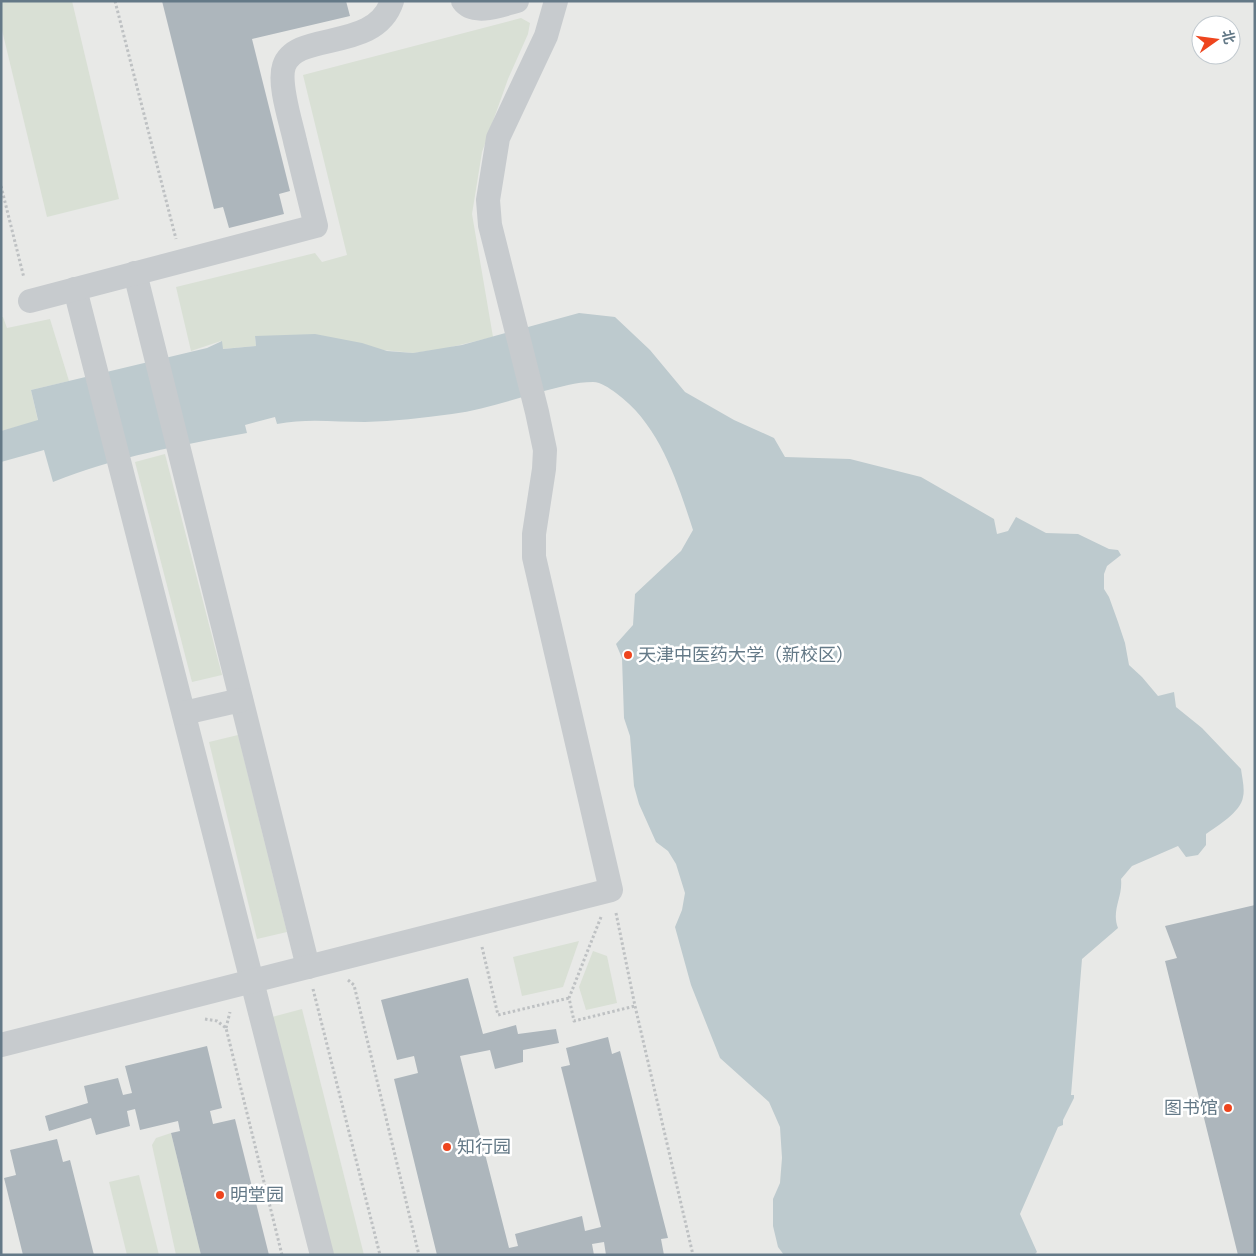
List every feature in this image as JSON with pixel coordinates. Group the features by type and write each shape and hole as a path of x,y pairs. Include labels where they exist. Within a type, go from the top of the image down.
{"lane":[{"path":"30,301 316,226 285,99 284,66 290,56 300,49 362,32 375,26 385,16 392,1"},
{"path":"462,1 466,5 480,8 496,7 517,1"},
{"path":"1,1045 611,890 534,557 534,534 544,450 537,412 490,225 488,200 498,138 546,36 555,2"},
{"path":"135,273 308,967"},
{"path":"76,289 322,1255"},
{"path":"184,713 241,700"}],"path":[{"path":"115,1 182,261"},
{"path":"1,186 30,301"},
{"path":"611,890 569,998 574,1021 635,1006"},
{"path":"611,890 635,1006 693,1255"},
{"path":"476,924 498,1014 569,998"},
{"path":"338,959 342,975 354,985 419,1255"},
{"path":"308,967 380,1255"},
{"path":"203,1018 217,1022 226,1028 282,1255"}],"shaded area":[{"name":"天津中医药大学（新校区）","path":"1,1 1255,1 1255,1255 1,1255"},
{"path":"1,1 72,1 119,199 47,217 1,26"},
{"path":"521,18 530,23 528,34 508,79 482,152 472,214 493,337 443,349 413,353 255,337 256,346 222,349 221,341 191,351 176,287 315,253 322,262 347,255 303,75"},
{"path":"579,313 615,317 650,350 685,392 734,420 774,438 785,457 850,459 921,477 994,519 997,534 1008,531 1016,517 1046,533 1078,534 1109,549 1118,550 1121,555 1107,566 1104,574 1104,589 1109,597 1125,643 1129,665 1158,696 1174,692 1176,707 1202,728 1241,769 1244,794 1238,808 1206,834 1206,845 1198,855 1186,857 1178,846 1132,866 1121,879 1116,909 1118,928 1082,959 1071,1095 1074,1095 1074,1098 1063,1120 1063,1125 1058,1127 1020,1214 1037,1252 1034,1255 784,1255 778,1247 773,1226 773,1199 780,1183 782,1158 780,1127 769,1102 720,1058 691,985 675,927 682,910 685,893 676,864 668,851 656,842 639,804 634,786 630,736 624,718 622,658 616,644 633,625 635,594 681,551 693,530 673,474 655,437 631,406 616,393 599,383 587,382 562,386 475,410 419,418 365,422 299,421 277,424 275,417 245,425 247,433 173,447 100,465 53,482 44,450 1,462 1,431 38,420 31,390 207,348 222,341 223,349 256,346 255,336 315,334 362,343 387,351 413,353 462,345"},
{"path":"1,317 3,317 7,328 50,319 69,381 31,390 38,421 1,431"},
{"path":"165,454 222,675 192,682 135,462"},
{"path":"238,735 287,932 257,939 209,742"},
{"path":"579,941 563,987 522,996 513,957"},
{"path":"593,951 607,956 617,1003 586,1010 579,987"},
{"path":"302,1009 364,1255 332,1255 272,1017"},
{"path":"171,1133 201,1255 176,1255 152,1145 156,1138"},
{"path":"139,1175 159,1255 127,1255 109,1182"}],"building":[{"path":"162,1 346,1 350,16 252,39 290,191 279,194 284,214 229,228 223,207 214,209"},
{"name":"图书馆","path":"1255,905 1255,1255 1238,1255 1165,961 1177,958 1165,926"},
{"name":"知行园","path":"468,978 483,1034 516,1025 518,1034 556,1029 559,1043 523,1050 523,1062 495,1069 490,1050 460,1056 509,1248 518,1246 515,1234 582,1216 585,1231 601,1227 561,1067 570,1065 566,1048 608,1037 612,1054 620,1051 668,1238 661,1239 664,1255 606,1255 604,1242 592,1244 594,1255 437,1255 394,1079 418,1073 414,1056 397,1060 381,1000"},
{"name":"明堂园","path":"207,1046 222,1108 210,1111 213,1124 235,1119 269,1255 201,1255 171,1133 180,1131 178,1121 140,1130 135,1109 127,1111 130,1126 96,1135 91,1118 49,1131 45,1116 88,1103 84,1086 118,1078 123,1095 132,1093 125,1066"},
{"path":"57,1139 63,1162 70,1160 94,1255 23,1255 4,1178 16,1175 10,1150"}],"place":[{"name":"天津中医药大学（新校区）","path":"628,655"},
{"name":"图书馆","path":"1228,1108"},
{"name":"知行园","path":"447,1147"},
{"name":"明堂园","path":"220,1195"}]}
